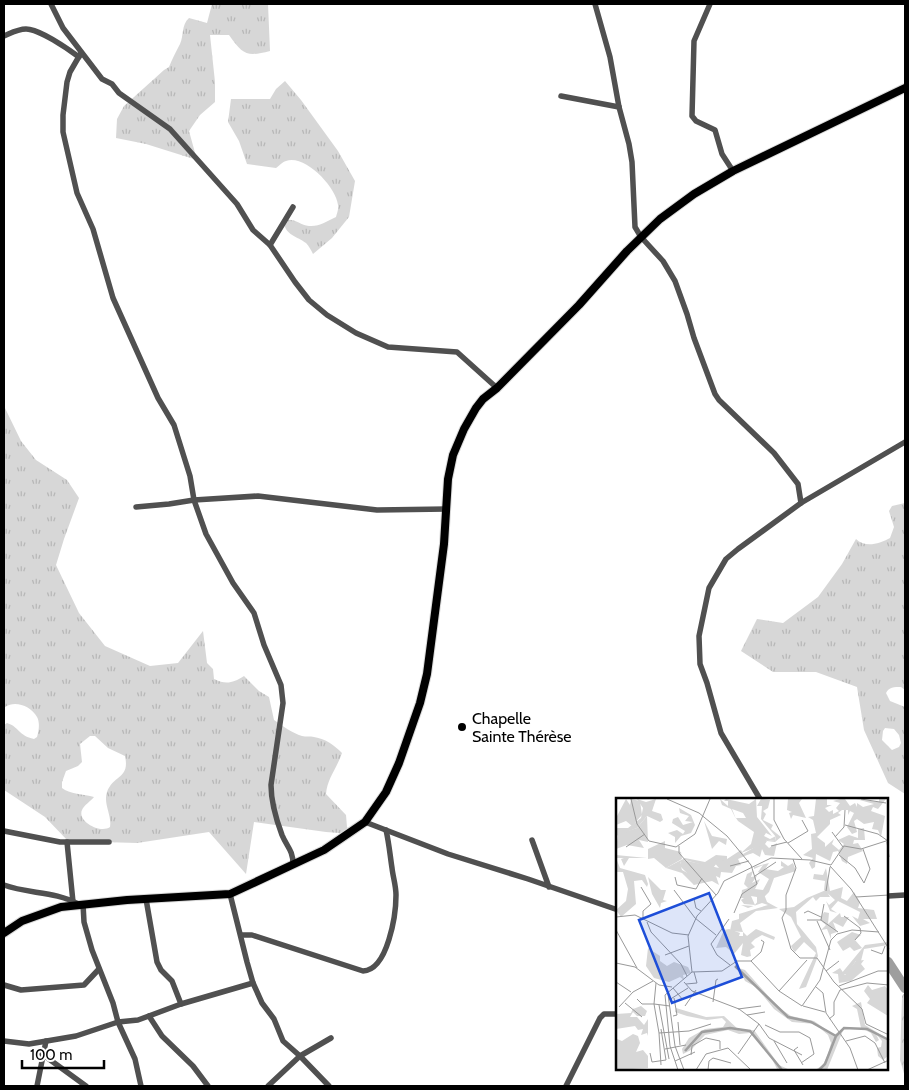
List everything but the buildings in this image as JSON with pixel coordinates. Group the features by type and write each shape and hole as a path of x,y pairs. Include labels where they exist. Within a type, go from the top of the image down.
{"main road":[{"path":"4,933 22,921 43,912 78,903 230,894 334,844 365,822 379,803 393,778 420,703 430,654 447,509 450,465 458,443 476,408 579,305 641,237 675,207 733,171 905,88"}],"street":[{"path":"51,4 80,55 102,78 112,84 119,93 170,129 237,204 253,230 270,245 298,287 327,315 356,333 388,347 457,352 497,388"},
{"path":"595,4 610,57 619,107 629,144 632,162 634,223 641,237 663,261 675,281 715,394 778,458 798,484 800,503"},
{"path":"710,4 694,41 692,116 696,121 715,130 722,154 733,171"},
{"path":"4,36 19,29 30,29 80,55"},
{"path":"80,55 70,72 67,82 63,114 64,132 77,193 93,229 117,306 158,398 174,424 190,476 194,500 206,534 233,583 254,613 264,645 281,685 283,703 271,795 275,816 283,838 292,850 293,864"},
{"path":"560,96 619,107"},
{"path":"270,245 293,207"},
{"path":"759,798 733,756 717,724 707,683 700,664 699,636 709,588 726,559 800,503 905,442"},
{"path":"136,507 194,500 258,496 376,510 447,509"},
{"path":"365,822 448,854 616,909"},
{"path":"241,935 252,935 363,971 371,968 385,951 393,922 396,894 386,830"},
{"path":"4,831 67,842 109,842"},
{"path":"532,840 549,887"},
{"path":"67,842 78,903 92,950 118,1022 135,1059 140,1086"},
{"path":"4,885 55,895 78,903"},
{"path":"230,894 253,983 262,1003 274,1019 283,1041 329,1086"},
{"path":"889,896 905,895"},
{"path":"146,899 157,962 161,970 172,981 181,1004"},
{"path":"4,985 21,990 84,984 100,969"},
{"path":"4,1041 29,1044 76,1036 118,1022 138,1020 181,1004 253,983"},
{"path":"566,1086 600,1018 604,1014 616,1014"},
{"path":"150,1016 162,1036 193,1066 208,1086"},
{"path":"268,1086 300,1056 331,1038"},
{"path":"37,1086 46,1041"},
{"path":"42,1054 86,1086"}],"green space":[{"path":"212,4 268,4 270,51 256,54 246,53 238,47 229,35 210,35 215,102 200,115 189,131 197,160 146,144 116,138 117,119 124,106 169,67 181,41 186,21 189,18 207,23"},
{"path":"285,81 338,151 355,181 349,217 332,238 313,254 306,243 288,232 285,220 316,226 336,217 338,206 332,190 326,181 302,162 286,161 276,168 247,164 239,141 228,122 231,99 270,99 276,89"},
{"path":"4,406 21,441 36,460 67,480 79,498 56,565 79,613 105,646 150,666 178,663 203,631 207,663 213,669 214,679 229,682 244,676 259,691 269,697 274,720 298,735 326,741 342,753 328,783 326,794 346,815 347,827 352,834 254,822 246,874 209,832 137,843 68,841 45,817 4,790 4,725 7,723 11,724 25,736 34,739 37,737 39,721 27,707 18,704 4,706","holes":["90,736 95,736 108,748 125,756 126,763 123,773 113,782 107,792 106,801 110,827 106,829 95,828 86,822 81,814 84,806 94,797 73,793 62,788 66,771 78,766 82,762 80,744"]},
{"path":"905,503 905,690 901,687 894,687 886,693 890,701 905,707 905,794 888,783 864,730 857,687 816,672 773,672 741,651 757,619 783,623 818,597 842,564 856,539 860,542 872,544 890,538 894,527 889,511 892,506","holes":["885,728 894,729 899,735 901,743 899,747 892,750 882,740"]},
{"path":"905,992 905,1077 900,1060 902,996"}],"waterway":[{"path":"889,964 905,988"}],"place":[{"name":"Chapelle Sainte Thérèse","path":"462,727"}]}
